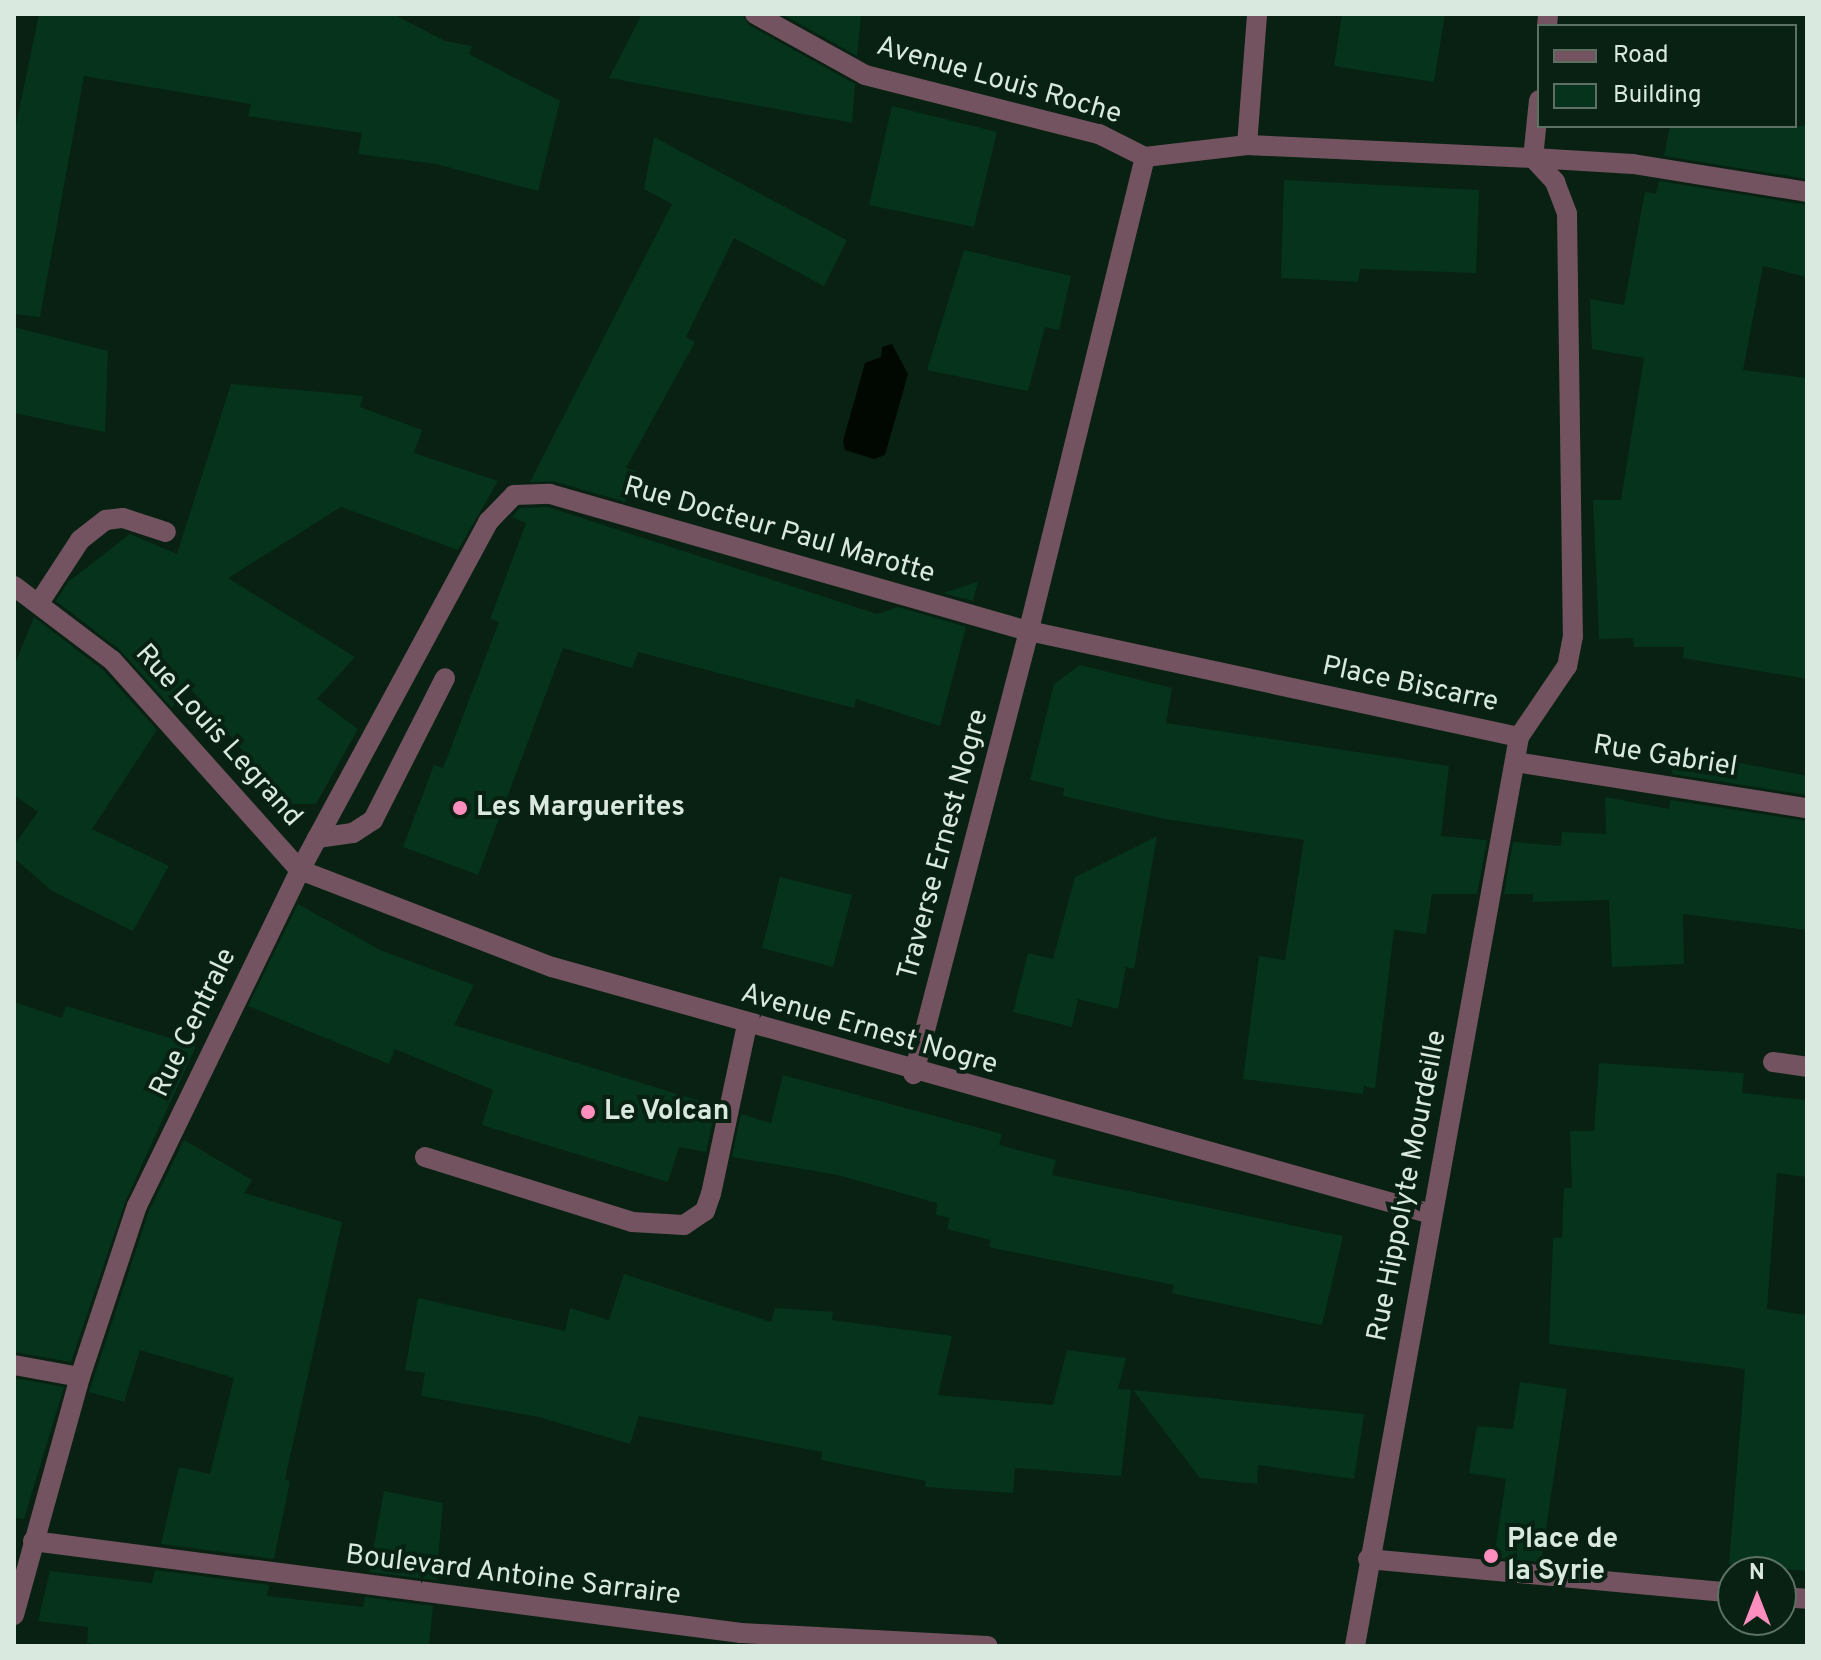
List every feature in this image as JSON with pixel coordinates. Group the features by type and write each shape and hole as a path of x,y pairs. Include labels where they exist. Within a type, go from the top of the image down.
{"street":[{"name":"Avenue Louis Roche","path":"755,14 865,75 1099,134 1145,157"},
{"path":"1247,145 1257,14"},
{"path":"1533,158 1537,119"},
{"path":"1029,631 1145,157 1247,145 1533,158 1633,164 1807,192"},
{"name":"Place Biscarre","path":"1029,631 1519,737 1567,666 1573,636 1567,214 1555,182 1533,158"},
{"name":"Rue Docteur Paul Marotte","path":"514,495 550,494 1029,631"},
{"name":"Rue Centrale","path":"14,1615 80,1377 137,1206 300,870 488,522 514,495"},
{"path":"39,603 70,552 97,526 123,518 166,532"},
{"name":"Rue Louis Legrand","path":"14,586 112,660 162,709 300,870"},
{"name":"Traverse Ernest Nogre","path":"914,1074 1029,631"},
{"path":"317,838 353,833 373,820 445,678"},
{"name":"Rue Hippolyte Mourdeille","path":"1355,1646 1368,1559 1519,737"},
{"name":"Rue Gabriel","path":"1515,762 1807,808"},
{"name":"Avenue Ernest Nogre","path":"300,870 510,953 914,1074 1432,1214"},
{"path":"425,1157 632,1222 669,1227 694,1220 711,1194 747,1024"},
{"path":"1773,1062 1807,1067"},
{"path":"14,1365 80,1377"},
{"name":"Boulevard Antoine Sarraire","path":"33,1541 740,1640 988,1646"},
{"path":"1368,1559 1717,1592"}],"shaded area":[{"path":"892,344 908,374 885,455 874,459 845,450 843,441 865,363 881,357 882,347"}],"building":[{"path":"39,14 393,14 445,41 472,46 469,54 560,101 538,191 436,164 358,154 362,133 248,116 251,104 84,76 40,317 14,314 14,134"},
{"path":"642,14 742,14 749,25 855,84 852,123 609,78"},
{"path":"782,14 861,14 857,56"},
{"path":"1342,14 1445,14 1434,82 1334,66"},
{"path":"892,106 997,132 974,227 869,205"},
{"path":"1807,126 1807,179 1664,156 1670,128"},
{"path":"654,137 847,240 824,286 734,238 686,337 695,342 626,468 636,471 625,502 553,481 530,482 672,204 644,189"},
{"path":"1284,180 1479,190 1476,273 1360,269 1358,282 1281,278"},
{"path":"1659,181 1807,205 1807,277 1763,266 1743,370 1807,378 1807,679 1683,658 1684,647 1634,647 1633,638 1599,639 1593,500 1621,500 1644,358 1592,349 1590,299 1624,305 1645,192 1656,194"},
{"path":"964,250 1071,276 1059,330 1045,327 1028,391 927,370"},
{"path":"14,327 108,351 105,432 14,413"},
{"path":"231,384 363,396 360,407 422,430 414,453 498,481 458,550 341,507 228,578 355,657 317,699 358,729 316,804 288,804 188,686 172,708 120,650 56,601 68,582 130,534 177,554"},
{"path":"548,507 877,614 898,607 966,627 940,726 856,699 854,708 638,652 632,668 563,648 478,875 403,847 434,765 443,768 499,622 490,619 526,523 512,517 520,508"},
{"path":"978,582 973,601 943,593"},
{"path":"34,617 103,670 157,730 92,829 169,866 133,931 52,891 14,858 14,845 38,812 14,795 14,666"},
{"path":"1080,665 1172,688 1166,723 1449,766 1441,836 1487,840 1477,894 1432,894 1426,934 1394,930 1375,1089 1364,1086 1363,1094 1243,1079 1259,956 1285,960 1304,840 1165,819 1063,796 1064,788 1030,780 1054,684"},
{"path":"1674,750 1807,776 1807,795 1672,774"},
{"path":"1605,797 1669,809 1670,800 1807,821 1807,930 1683,914 1684,964 1612,967 1609,900 1533,902 1533,894 1504,894 1513,842 1561,846 1562,832 1606,834"},
{"path":"1157,836 1134,969 1126,967 1118,1009 1078,999 1072,1027 1013,1012 1028,953 1053,959 1075,877"},
{"path":"780,877 852,895 833,967 762,948"},
{"path":"298,904 380,950 474,985 454,1025 716,1106 706,1152 679,1147 668,1182 482,1125 493,1090 395,1049 389,1064 248,1006"},
{"path":"14,1002 62,1018 66,1006 196,1046 125,1202 71,1362 14,1352"},
{"path":"1599,1063 1744,1073 1742,1093 1807,1100 1807,1177 1777,1173 1767,1309 1807,1315 1807,1571 1797,1570 1797,1556 1730,1556 1745,1369 1549,1344 1553,1238 1562,1238 1564,1188 1572,1188 1570,1131 1594,1131"},
{"path":"783,1075 1002,1134 999,1145 1056,1160 1052,1175 1343,1236 1322,1325 1172,1293 1174,1285 989,1247 991,1240 947,1229 950,1218 936,1215 937,1203 838,1175 732,1157 741,1114 771,1123"},
{"path":"184,1140 252,1180 244,1193 342,1222 285,1479 290,1481 274,1559 161,1544 179,1467 210,1474 234,1378 140,1350 124,1402 89,1392 149,1211"},
{"path":"624,1274 771,1322 775,1308 833,1312 832,1320 952,1336 938,1395 1053,1405 1067,1350 1126,1358 1118,1389 1131,1390 1121,1476 1015,1468 1013,1493 925,1487 926,1481 821,1460 822,1452 639,1416 630,1444 539,1417 421,1396 425,1373 405,1370 418,1298 565,1331 570,1308 609,1320"},
{"path":"14,1378 64,1387 24,1519 14,1518"},
{"path":"1520,1382 1567,1389 1541,1562 1494,1558 1506,1479 1469,1473 1477,1426 1513,1429"},
{"path":"1133,1390 1364,1414 1354,1479 1258,1465 1257,1484 1200,1478"},
{"path":"384,1491 443,1503 436,1580 369,1572"},
{"path":"155,1570 269,1585 267,1596 363,1607 365,1597 433,1606 429,1646 112,1646 87,1643 88,1627 38,1621 50,1571 152,1583"}],"place":[{"name":"Les Marguerites","path":"460,808"},
{"name":"Le Volcan","path":"588,1112"},
{"name":"Place de la Syrie","path":"1491,1556"}]}
